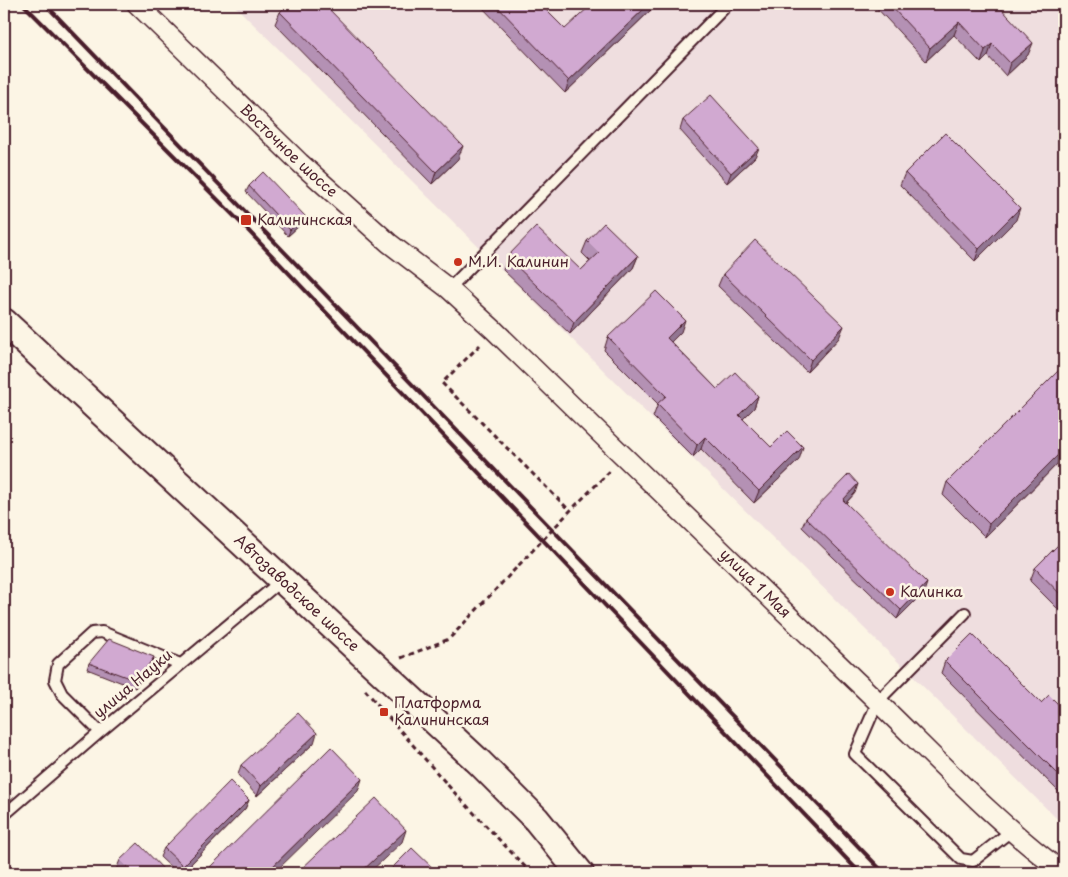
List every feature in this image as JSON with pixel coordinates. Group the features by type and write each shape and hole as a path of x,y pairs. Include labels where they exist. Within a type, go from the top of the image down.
{"main road":[{"name":"Автозаводское шоссе","path":"4,322 492,775 536,819 580,873"}],"street":[{"name":"Восточное шоссе","path":"137,4 300,163 389,242 449,289"},
{"name":"улица 1 Мая","path":"449,289 494,330 878,701 976,799 1011,831 1064,873"}],"lane":[{"path":"449,289 728,4"},
{"name":"улица Науки","path":"4,814 283,579"},
{"path":"965,612 878,701 855,754 961,859 973,861 1011,831"},
{"path":"100,732 62,694 55,680 58,664 92,633 102,632 180,664"}],"path":[{"path":"480,345 442,383 570,511"},
{"path":"399,659 450,638 611,470"},
{"path":"361,686 452,790 531,873"}],"shaded area":[{"path":"233,4 1064,4 1064,824 1055,817"}],"building":[{"path":"288,4 324,4 463,146 436,172 280,12"},
{"path":"495,4 540,4 565,29 592,4 649,4 569,81"},
{"path":"889,4 997,4 1033,43 1010,63 992,44 985,50 959,22 930,48"},
{"path":"711,95 759,148 731,173 683,120"},
{"path":"945,133 1020,208 979,249 905,173"},
{"path":"263,172 305,216 290,230 249,186"},
{"path":"604,223 638,256 574,322 507,257 536,227 581,270 599,253 587,241"},
{"path":"755,240 844,326 811,360 723,274"},
{"path":"656,291 685,320 667,338 717,389 735,372 758,396 739,415 771,447 787,431 803,447 759,491 705,437 697,445 657,404 666,396 608,337"},
{"path":"1064,365 1064,449 989,524 947,482"},
{"path":"849,474 858,484 843,500 927,583 901,610 806,518"},
{"path":"1064,539 1064,598 1035,568"},
{"path":"972,634 1041,703 1049,695 1064,710 1064,780 945,661"},
{"path":"109,639 154,657 137,681 89,663"},
{"path":"298,713 317,733 261,786 241,765"},
{"path":"331,747 362,779 266,873 204,873"},
{"path":"230,781 249,800 183,866 164,848"},
{"path":"376,798 406,830 360,873 297,873"},
{"path":"138,843 167,873 133,873 120,860"},
{"path":"412,848 438,873 387,873"}],"railway":[{"path":"23,4 242,224 860,873"},
{"path":"45,4 884,873"}],"place":[{"name":"Калининская","path":"246,220"},
{"name":"М.И. Калинин","path":"458,262"},
{"name":"Калинка","path":"890,592"},
{"name":"Платформа Калининская","path":"384,712"}]}
